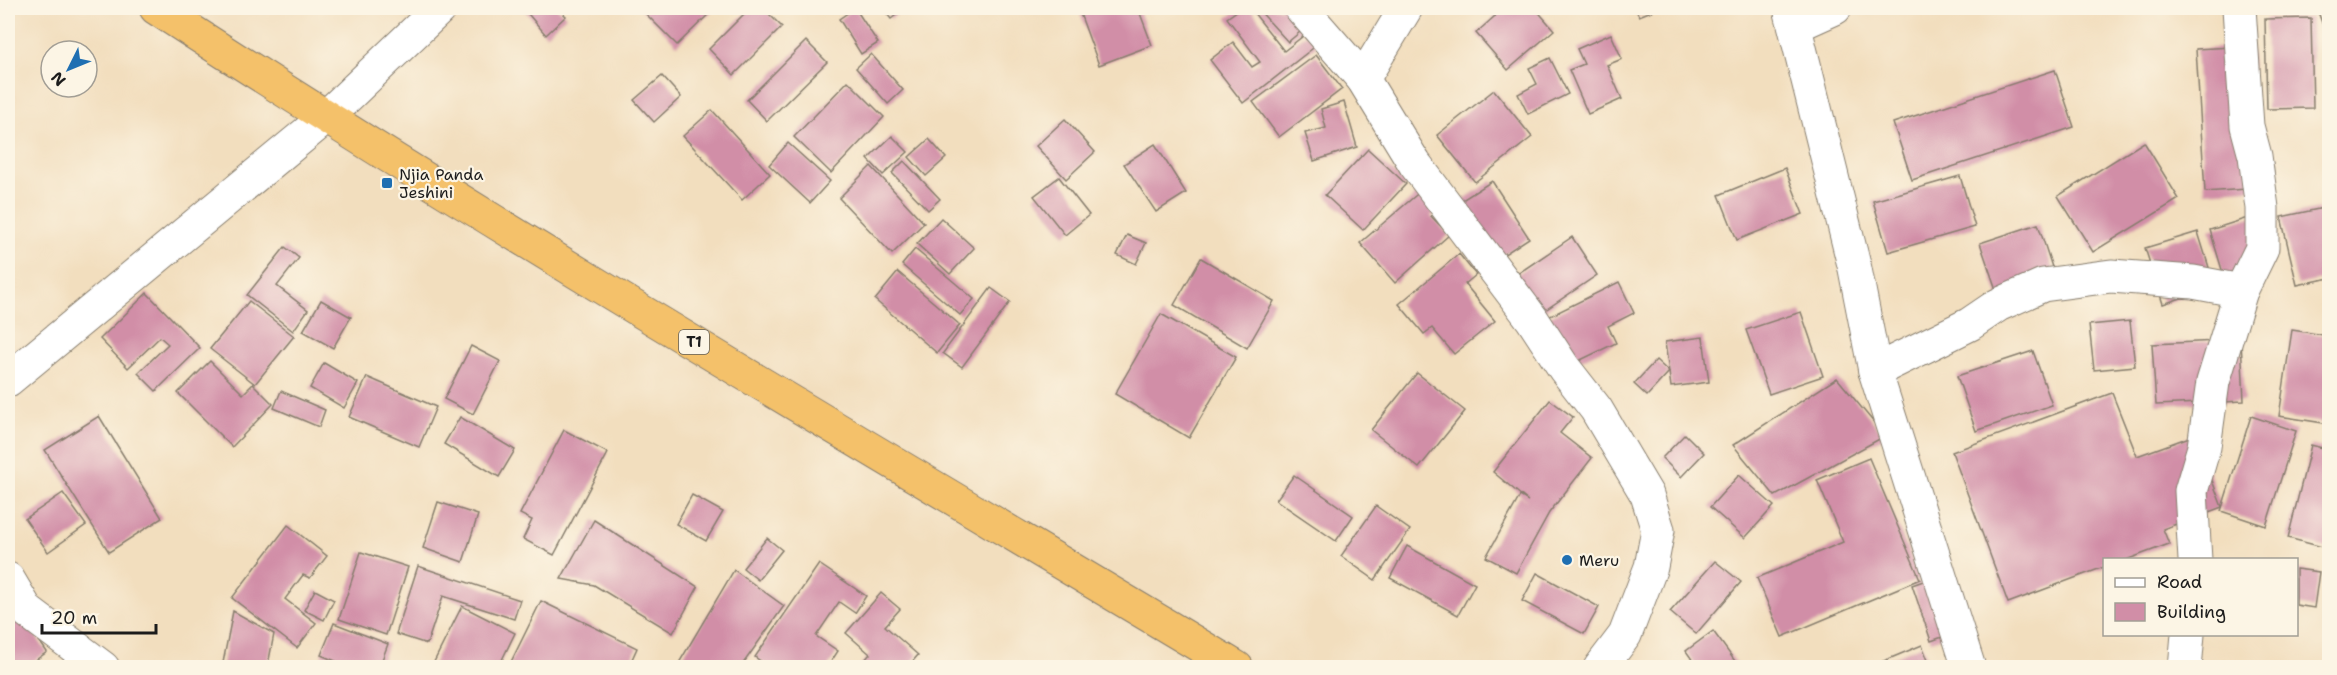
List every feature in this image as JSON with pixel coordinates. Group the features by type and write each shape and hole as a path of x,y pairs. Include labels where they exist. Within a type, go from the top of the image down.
{"highway":[{"name":"T1","path":"156,8 325,118 485,217 1237,668"}],"street":[{"path":"8,380 325,118 440,8"},
{"path":"1301,8 1363,79 1414,164 1532,319 1563,369 1596,409 1647,495 1658,530 1651,567 1625,635 1600,668"},
{"path":"1363,79 1406,8"},
{"path":"1835,8 1793,17 1855,269 1875,371 1969,668"},
{"path":"2195,558 2191,491 2204,447 2213,382 2241,291 2262,248 2262,208 2255,156 2247,126 2240,8"},
{"path":"1875,371 1970,324 1998,305 2043,285 2111,276 2193,282 2241,291"},
{"path":"8,579 27,611 104,668"},
{"path":"2185,668 2188,636"}],"building":[{"path":"523,8 557,8 566,16 546,35"},
{"path":"640,8 715,8 677,45"},
{"path":"750,8 763,8 782,27 734,75 709,49"},
{"path":"855,8 878,43 861,54 839,19"},
{"path":"882,8 905,8 891,19"},
{"path":"1078,8 1138,8 1152,45 1099,65"},
{"path":"1241,8 1250,8 1284,51 1307,33 1317,45 1243,103 1210,60 1233,42 1252,67 1260,62 1227,18"},
{"path":"1257,8 1289,8 1306,27 1288,42"},
{"path":"1504,8 1535,8 1554,30 1508,70 1476,33"},
{"path":"1635,8 1659,8 1639,16"},
{"path":"2330,8 2330,41 2329,41 2318,12"},
{"path":"2311,18 2313,108 2267,109 2265,19"},
{"path":"1611,34 1622,59 1607,65 1622,99 1588,114 1569,70 1584,64 1577,49"},
{"path":"806,41 827,62 767,121 747,100"},
{"path":"2251,46 2261,188 2205,192 2196,49"},
{"path":"871,54 903,90 888,104 856,68"},
{"path":"1316,55 1342,89 1279,137 1253,102"},
{"path":"1550,58 1568,94 1528,114 1518,94 1537,84 1529,68"},
{"path":"2055,70 2074,127 1912,180 1893,123"},
{"path":"662,76 681,97 654,122 634,100"},
{"path":"848,81 884,117 831,173 794,137"},
{"path":"1494,90 1532,137 1475,182 1437,135"},
{"path":"1344,102 1357,147 1314,161 1305,133 1326,128 1321,109"},
{"path":"712,110 770,174 742,200 683,136"},
{"path":"1065,119 1095,152 1066,179 1036,146"},
{"path":"892,136 908,152 883,175 868,159"},
{"path":"929,139 946,158 926,176 909,157"},
{"path":"2144,142 2179,199 2093,252 2058,196"},
{"path":"788,143 830,181 810,203 769,165"},
{"path":"1155,144 1186,193 1156,212 1124,164"},
{"path":"1368,149 1406,184 1363,230 1325,195"},
{"path":"904,161 940,199 928,210 892,173"},
{"path":"871,166 924,223 892,254 839,198"},
{"path":"1785,168 1803,214 1737,240 1719,195"},
{"path":"1960,176 1975,227 1888,252 1873,201"},
{"path":"1059,177 1089,215 1065,235 1034,196"},
{"path":"1492,181 1529,238 1494,261 1456,204"},
{"path":"1422,190 1439,209 1431,216 1449,235 1395,283 1360,243"},
{"path":"2328,207 2330,278 2297,285 2281,217"},
{"path":"2254,216 2270,269 2226,283 2210,230"},
{"path":"941,218 974,248 950,274 917,244"},
{"path":"2038,224 2061,295 2004,313 1980,243"},
{"path":"2198,232 2215,287 2163,304 2145,248"},
{"path":"1127,235 1146,243 1136,264 1117,255"},
{"path":"1572,237 1597,275 1532,319 1507,281"},
{"path":"285,247 299,258 277,286 308,310 293,331 247,295"},
{"path":"915,249 974,299 960,315 902,265"},
{"path":"1459,254 1476,275 1465,284 1495,321 1454,354 1432,328 1424,334 1399,304"},
{"path":"1201,258 1274,301 1247,348 1174,305"},
{"path":"898,272 960,325 937,353 875,300"},
{"path":"1619,282 1634,313 1608,326 1616,343 1564,368 1540,321"},
{"path":"991,288 1010,302 962,367 943,353"},
{"path":"147,293 200,348 156,391 138,373 168,344 160,337 128,368 100,339"},
{"path":"321,300 351,317 333,348 303,331"},
{"path":"249,301 294,336 255,384 210,349"},
{"path":"1801,312 1823,376 1769,394 1746,330"},
{"path":"1161,314 1236,357 1189,438 1115,394"},
{"path":"2130,321 2135,366 2094,370 2089,325"},
{"path":"2292,330 2330,336 2330,424 2279,416"},
{"path":"1703,337 1709,382 1671,387 1665,342"},
{"path":"2241,340 2244,401 2156,405 2152,344"},
{"path":"471,346 500,361 473,414 444,399"},
{"path":"2033,351 2052,405 1976,431 1957,376"},
{"path":"1656,360 1669,372 1647,396 1634,384"},
{"path":"210,361 243,394 253,384 273,404 232,447 178,393"},
{"path":"324,363 358,383 344,408 310,388"},
{"path":"1417,373 1465,411 1419,468 1371,430"},
{"path":"367,377 436,407 419,447 349,417"},
{"path":"1837,378 1885,436 1775,496 1733,445"},
{"path":"281,391 325,410 319,427 274,408"},
{"path":"2112,393 2137,456 2195,435 2222,507 2163,529 2169,544 2131,558 2103,558 2103,567 2008,603 1952,452"},
{"path":"1550,400 1573,417 1560,433 1592,458 1549,513 1516,573 1486,557 1520,496 1528,501 1493,472"},
{"path":"99,416 162,518 109,552 45,450"},
{"path":"2251,416 2296,431 2266,526 2221,511"},
{"path":"460,417 515,450 499,477 444,444"},
{"path":"564,430 608,453 554,555 523,539 532,520 520,514"},
{"path":"1685,434 1704,453 1681,477 1662,458"},
{"path":"2311,445 2330,450 2330,549 2288,538"},
{"path":"1869,458 1920,579 1782,637 1757,578 1843,542 1817,480"},
{"path":"1294,475 1353,516 1336,541 1276,500"},
{"path":"1739,475 1774,506 1745,538 1710,507"},
{"path":"63,493 86,525 48,552 25,519"},
{"path":"692,495 723,512 706,541 676,524"},
{"path":"438,502 478,515 463,562 423,548"},
{"path":"1376,506 1410,530 1375,580 1341,556"},
{"path":"594,520 698,587 673,633 594,585 561,579"},
{"path":"288,525 327,556 310,578 303,575 285,599 316,623 297,648 232,598"},
{"path":"767,538 782,550 758,580 743,568"},
{"path":"1407,546 1475,584 1458,615 1390,578"},
{"path":"361,552 408,567 386,635 339,619"},
{"path":"1715,561 1741,582 1696,634 1670,612"},
{"path":"819,564 866,596 855,613 839,602 816,636 838,651 827,668 770,668 755,657"},
{"path":"418,566 520,600 514,619 443,596 427,644 396,634"},
{"path":"2298,569 2319,572 2314,608 2298,605"},
{"path":"734,570 784,606 740,668 676,668"},
{"path":"1537,573 1599,607 1584,634 1522,601"},
{"path":"1932,578 1951,634 1931,641 1912,585"},
{"path":"315,590 334,600 324,620 304,610"},
{"path":"881,593 900,609 885,626 918,655 907,668 858,668 870,654 846,633"},
{"path":"541,601 637,648 628,668 508,668"},
{"path":"462,606 515,633 498,668 431,668"},
{"path":"233,611 274,634 268,665 277,668 222,668"},
{"path":"21,615 47,652 24,668 8,668 8,624"},
{"path":"334,623 388,644 379,668 352,668 321,655"},
{"path":"1713,631 1740,668 1698,668 1686,651"},
{"path":"1922,645 1931,668 1881,668 1879,663"}],"place":[{"name":"Njia Panda Jeshini","path":"387,183"},
{"name":"Meru","path":"1567,560"}]}
